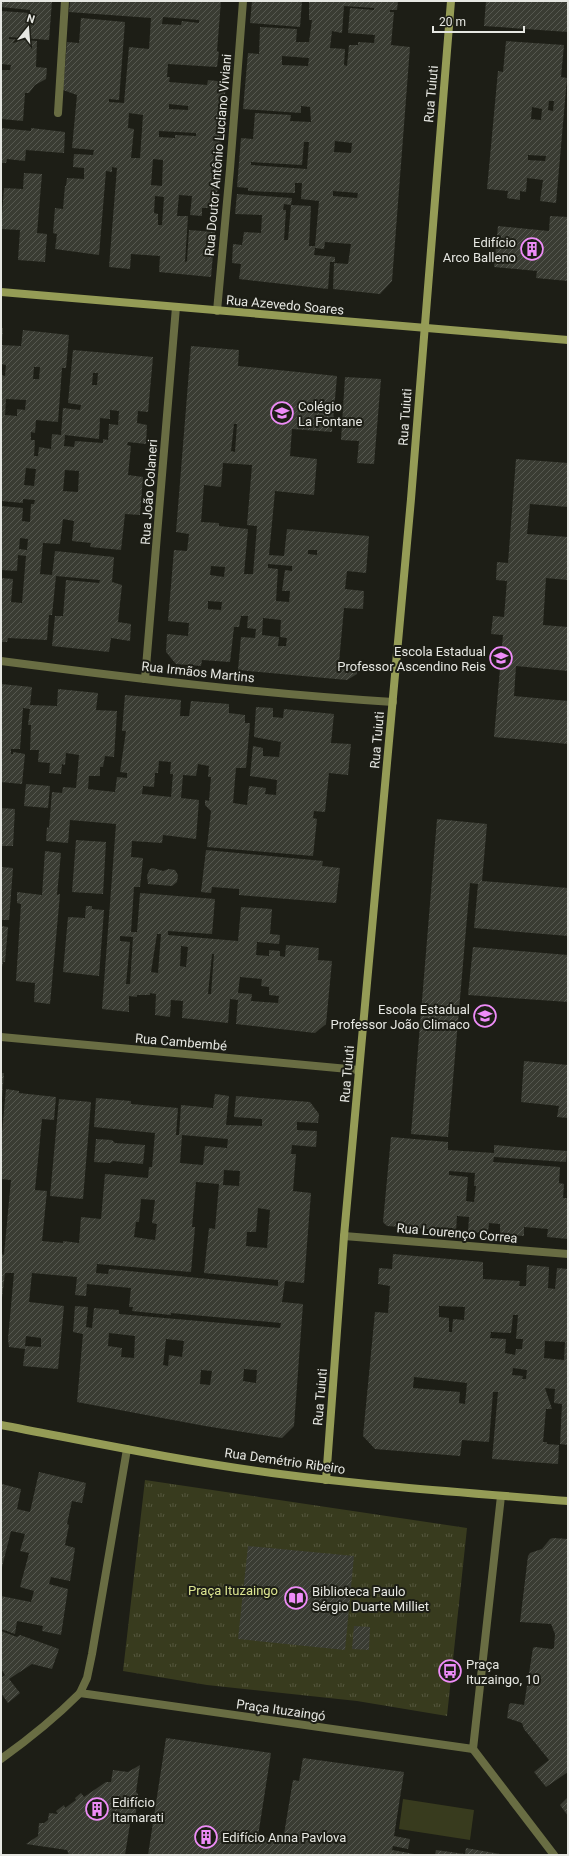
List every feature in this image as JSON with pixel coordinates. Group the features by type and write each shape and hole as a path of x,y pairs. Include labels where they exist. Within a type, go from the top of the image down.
{"street":[{"path":"58,112 65,1"},
{"name":"Rua Doutor Antônio Luciano Viviani","path":"217,311 243,1"},
{"name":"Rua Tuiuti","path":"326,1480 344,1236 393,702 451,1"},
{"name":"Rua Azevedo Soares","path":"1,292 568,340"},
{"name":"Rua João Colaneri","path":"145,679 176,307"},
{"name":"Rua Irmãos Martins","path":"1,661 145,679 342,699 393,702"},
{"name":"Rua Cambembé","path":"1,1037 359,1070"},
{"name":"Rua Lourenço Correa","path":"344,1236 568,1254"},
{"name":"Rua Demétrio Ribeiro","path":"1,1425 126,1449 270,1473 326,1480 568,1501"},
{"path":"1,1759 62,1711 80,1693 87,1678 126,1449"},
{"path":"501,1496 473,1749 554,1855"},
{"name":"Praça Ituzaingó","path":"80,1693 473,1749"}],"green space":[{"name":"Praça Ituzaingo","path":"145,1480 467,1528 447,1716 357,1701 207,1685 123,1671"},
{"path":"403,1799 474,1810 470,1840 399,1829"}],"building":[{"path":"1,1 52,1 49,40 9,37 9,39 37,41 36,67 47,68 46,79 35,85 29,93 25,93 23,121 1,119 1,70 10,70 11,65 1,64 1,11 30,13 30,10 1,7"},
{"path":"70,1 221,1 217,67 168,64 167,77 170,77 169,82 207,85 208,80 226,82 216,208 202,208 202,216 190,215 192,196 179,195 177,216 188,216 185,262 187,261 189,230 215,232 211,277 159,272 160,256 131,254 130,269 109,267 117,168 112,167 112,172 106,171 99,255 55,249 57,234 53,233 55,208 63,209 67,178 84,179 84,168 73,167 74,154 93,155 94,150 72,148 77,95 63,90 67,42 79,43 81,18 125,22 119,100 109,99 109,102 124,103 129,47 149,49 151,18 69,12","holes":["163,17 199,20 199,23 182,21 181,25 162,24","169,104 188,106 188,110 169,109","129,113 143,115 140,158 131,158 134,129 128,128","159,131 196,133 196,136 175,135 175,138 159,137","153,159 163,160 162,186 151,185","155,196 164,197 162,225 158,225 158,214 154,213"]},
{"path":"252,1 302,1 300,27 250,23"},
{"path":"309,1 398,1 397,10 390,10 390,12 394,12 391,45 410,47 392,281 380,294 333,289 334,263 348,264 351,244 325,242 324,249 315,248 314,255 335,257 335,262 330,262 328,289 239,279 241,264 232,263 233,244 242,245 244,232 261,233 262,215 235,214 237,194 292,198 291,205 311,206 309,246 315,246 319,201 301,199 302,183 295,183 295,193 248,191 248,188 237,187 241,138 253,139 255,113 291,115 290,121 311,122 310,107 301,106 301,113 243,109 248,53 259,54 260,27 297,29 296,42 309,42 312,20 309,20","holes":["344,6 374,8 374,10 350,8 348,33 375,35 374,43 358,42 358,45 349,45 347,66 344,65 345,49 330,48 332,31 342,33","282,56 309,58 308,66 282,65","335,141 352,143 351,153 334,152","304,142 309,142 307,169 251,165 251,162 302,165","333,191 358,193 357,198 333,196","284,204 291,205 288,240 284,240 286,210 283,210"]},
{"path":"486,1 568,1 568,32 484,26"},
{"path":"506,41 564,45 561,77 567,78 556,203 540,201 543,180 527,178 526,192 520,191 520,200 507,198 508,191 487,189 498,71 503,72","holes":["549,101 554,101 553,111 548,110","532,107 542,109 541,120 531,119","528,155 546,156 545,161 528,160"]},
{"path":"1,128 31,131 31,128 65,132 64,153 26,150 25,161 7,159 6,163 1,163"},
{"path":"24,173 42,174 37,233 47,234 45,262 18,260 20,230 1,229 4,188 23,189"},
{"name":"Edifício Arco Balleno","path":"550,216 568,217 568,281 536,278 537,271 494,267 498,226 549,231"},
{"path":"1,328 3,328 2,343 1,343"},
{"path":"23,330 69,335 66,368 62,368 58,422 36,420 35,433 31,432 31,440 35,440 34,456 38,456 39,447 51,449 52,434 61,435 63,408 80,410 81,405 68,403 73,350 153,357 148,412 138,411 137,423 147,425 146,444 128,442 127,445 131,446 128,475 143,477 140,515 125,514 121,550 90,547 91,543 72,541 74,521 63,519 60,544 43,543 40,574 52,575 55,551 114,557 112,582 122,585 118,622 131,624 130,641 111,638 109,652 52,646 55,616 63,616 66,580 99,583 100,580 56,576 52,615 49,615 47,640 8,638 7,642 1,642 1,578 13,579 11,602 22,603 26,556 18,555 17,571 1,570 1,506 23,508 22,521 30,522 31,504 34,504 35,500 23,499 23,503 1,501 1,375 5,376 6,365 1,364 1,345 21,346","holes":["34,367 40,367 39,379 33,379","93,373 98,373 97,385 92,385","6,399 26,400 25,410 17,409 17,416 5,415","110,410 119,411 118,425 109,424 108,440 103,439 103,443 75,441 74,447 64,446 65,435 99,439 100,418 110,419","26,468 36,469 34,486 24,485","65,470 79,471 78,492 63,491","20,538 28,539 27,550 19,549"]},
{"path":"191,346 239,350 238,366 337,376 332,432 292,429 290,456 317,459 314,495 275,491 269,555 284,556 287,529 369,536 366,573 347,571 345,589 364,591 363,609 344,608 339,662 358,663 357,674 347,680 238,670 241,637 255,638 256,629 247,628 248,616 241,616 239,627 234,627 230,662 202,660 201,666 176,664 166,652 167,634 188,636 189,623 168,621 174,550 187,551 189,534 176,532","holes":["234,424 237,424 235,452 231,451","223,463 252,465 247,525 257,526 253,574 244,574 248,529 219,526 219,523 201,522 204,485 221,487","308,550 317,550 317,555 308,554","268,564 292,566 292,571 285,570 282,591 290,591 289,602 276,601 278,569 268,568","211,566 225,567 224,577 210,575","208,601 222,602 221,610 208,609","263,618 281,620 280,637 287,638 286,646 278,646 279,637 262,635"]},
{"path":"345,377 381,379 374,464 357,463 359,441 341,440"},
{"path":"516,459 568,463 568,507 530,504 527,534 568,537 568,580 546,578 543,625 568,627 568,671 516,666 514,696 568,701 568,744 494,737 503,635 491,634 493,616 504,617 507,581 496,580 497,562 508,563"},
{"path":"1,684 32,687 30,705 57,706 58,689 98,693 96,710 117,711 114,757 105,756 103,767 100,767 100,776 89,776 88,789 115,792 117,777 127,778 127,773 120,772 126,731 122,731 125,695 181,700 180,716 189,716 191,701 229,704 229,713 245,715 245,723 250,723 246,768 236,768 233,803 247,805 249,786 266,788 265,794 276,795 277,780 250,776 253,746 263,748 263,756 279,757 281,742 254,737 256,707 273,708 273,717 283,718 284,709 334,714 331,743 351,744 348,775 329,773 325,812 314,811 313,818 317,819 313,856 207,847 211,811 205,805 205,800 209,801 211,777 208,777 209,766 198,764 196,776 183,775 181,798 199,800 196,839 163,835 162,843 132,841 131,857 143,858 140,887 134,887 131,932 137,932 140,893 215,899 212,934 168,931 168,935 238,941 241,907 272,909 270,934 280,935 279,944 257,942 256,955 269,956 269,950 280,951 280,956 285,957 286,945 319,948 318,960 332,961 326,1024 315,1033 236,1024 238,1000 230,999 228,1023 182,1018 183,1001 171,1000 170,1017 155,1015 156,994 150,993 150,995 137,995 137,997 129,996 129,1012 102,1009 116,824 70,820 68,843 46,841 47,827 49,828 52,792 62,793 63,787 76,788 79,755 66,753 65,765 62,764 61,774 49,773 50,763 38,762 39,750 30,750 31,725 28,725 30,709 23,708 20,749 11,749 11,754 13,754 13,752 25,754 22,784 1,782","holes":["159,761 171,762 170,774 173,774 171,797 142,794 143,786 154,787 155,773 158,773","157,934 161,934 158,973 151,972","120,936 133,937 130,984 126,984 130,942 120,941","181,946 188,947 186,967 180,966","212,954 214,954 211,994 208,994","240,977 262,979 261,986 269,987 269,995 279,996 278,1003 251,1001 252,994 238,993"]},
{"path":"26,784 50,786 48,808 24,806"},
{"path":"1,808 15,809 13,846 1,846"},
{"path":"437,819 487,824 482,881 568,888 568,936 474,928 478,884 470,883 448,1137 411,1134"},
{"path":"76,840 106,842 103,894 72,892"},
{"path":"206,850 323,861 322,866 340,868 336,903 239,895 239,889 212,887 211,893 201,892"},
{"path":"45,851 61,853 57,895 60,894 50,1004 34,1002 35,983 16,981 21,904 17,903 17,892 42,895"},
{"path":"1,867 13,868 9,920 1,920"},
{"path":"153,868 163,871 169,869 175,870 178,875 177,882 172,886 148,884 147,875 150,869"},
{"path":"86,906 92,906 92,909 104,910 99,976 63,972 68,917 85,918"},
{"path":"1,926 8,927 5,962 3,962 2,967"},
{"path":"473,947 568,955 568,1002 468,995"},
{"path":"524,1061 568,1065 568,1118 557,1117 559,1106 521,1102"},
{"path":"1,1073 4,1073 2,1098 1,1098"},
{"path":"6,1089 19,1091 19,1093 56,1097 54,1120 42,1119 35,1190 47,1191 42,1241 79,1243 81,1217 101,1219 105,1174 148,1178 149,1167 152,1167 155,1133 94,1127 96,1098 131,1101 131,1104 178,1108 176,1135 179,1135 181,1105 213,1108 215,1094 229,1096 226,1125 262,1126 262,1119 234,1117 236,1096 310,1102 319,1114 318,1123 297,1122 297,1130 317,1131 316,1147 292,1145 291,1154 296,1154 293,1191 311,1193 304,1283 285,1281 282,1302 303,1304 294,1426 282,1438 205,1426 77,1402 83,1334 73,1332 75,1306 88,1307 86,1327 92,1328 94,1308 119,1310 119,1314 280,1328 281,1323 132,1311 133,1307 129,1307 131,1288 87,1284 86,1296 75,1295 77,1277 32,1273 29,1302 64,1306 58,1369 23,1366 25,1349 9,1347 8,1339 14,1273 5,1273 1,1306 1,1254 4,1255 11,1180 1,1179 1,1144","holes":["182,1135 228,1139 227,1148 205,1146 203,1165 180,1163","224,1170 240,1171 239,1186 223,1185","196,1182 219,1184 215,1229 209,1228 204,1273 278,1280 278,1286 109,1269 108,1274 96,1273 97,1264 191,1272 195,1227 192,1227","141,1199 155,1200 152,1223 157,1224 155,1240 134,1237 136,1222 139,1222","258,1208 270,1210 267,1248 246,1246 247,1232 256,1232","109,1333 135,1336 134,1358 121,1357 122,1348 108,1346","26,1336 41,1338 41,1347 25,1346","166,1339 184,1341 182,1357 169,1355 168,1366 163,1365","244,1369 257,1370 256,1383 243,1381","201,1370 212,1371 210,1385 200,1384"]},
{"path":"59,1099 91,1102 83,1199 50,1196"},
{"path":"391,1137 448,1142 448,1150 494,1153 494,1145 567,1151 566,1162 494,1157 493,1162 560,1167 559,1183 564,1184 563,1198 568,1198 568,1239 547,1237 548,1229 524,1227 524,1236 500,1234 500,1224 489,1223 488,1233 468,1232 469,1217 457,1216 456,1231 387,1226 383,1222","holes":["449,1171 475,1173 474,1186 476,1186 474,1202 466,1201 468,1177 449,1175"]},
{"path":"96,1139 112,1140 115,1143 145,1145 143,1164 113,1161 110,1163 94,1162"},
{"path":"393,1254 483,1262 483,1279 520,1281 519,1286 526,1286 527,1265 549,1267 548,1288 555,1289 557,1268 568,1269 568,1445 560,1444 562,1404 554,1403 555,1389 545,1388 552,1409 546,1409 543,1442 547,1442 547,1444 559,1445 558,1464 492,1459 498,1392 493,1392 489,1442 462,1440 460,1456 375,1449 363,1436 375,1312 388,1313 390,1286 378,1284 379,1268 392,1269","holes":["439,1306 465,1307 464,1320 453,1319 452,1332 449,1332 449,1318 439,1317","513,1315 518,1315 516,1339 523,1339 522,1349 516,1349 515,1355 505,1353 506,1339 490,1338 491,1332 511,1333","545,1341 565,1342 564,1360 544,1358","513,1368 527,1370 526,1379 522,1379 523,1376 512,1375","414,1377 467,1383 465,1404 459,1403 460,1392 413,1388"]},
{"path":"39,1472 86,1483 82,1503 72,1501 67,1524 69,1525 65,1545 75,1548 70,1581 51,1577 49,1584 68,1589 61,1635 42,1631 43,1626 17,1621 15,1634 1,1629 1,1596 31,1602 34,1591 20,1587 29,1553 20,1551 25,1534 11,1531 1,1571 1,1486 2,1484 21,1489 17,1509 30,1512"},
{"path":"550,1539 568,1539 568,1772 546,1787 534,1772 549,1760 524,1729 522,1723 507,1718 509,1705 511,1703 524,1705 533,1648 554,1648 555,1634 551,1624 520,1622 528,1556 530,1553 542,1549"},
{"name":"Biblioteca Paulo Sérgio Duarte Milliet","path":"248,1546 354,1556 345,1650 238,1639"},
{"path":"354,1626 370,1627 369,1650 352,1649"},
{"path":"1,1631 17,1637 20,1635 59,1649 52,1669 32,1664 9,1679 20,1693 8,1703 1,1693 1,1678 5,1675 1,1669"},
{"path":"166,1738 271,1753 258,1836 283,1840 293,1780 299,1781 303,1758 404,1772 394,1836 410,1839 408,1849 393,1846 392,1850 420,1855 148,1855"},
{"name":"Edifício Itamarati","path":"140,1765 136,1792 138,1794 135,1820 130,1824 125,1855 69,1855 67,1850 26,1844 38,1836 39,1823 44,1823 48,1820 49,1813 58,1814 56,1811 64,1805 65,1808 76,1800 75,1798 81,1793 84,1797 106,1782 111,1782 113,1770 128,1772"},
{"path":"568,1797 568,1816 560,1805"},
{"path":"466,1848 500,1855 435,1855 436,1850 465,1854"}],"place":[{"name":"Edifício Arco Balleno","path":"532,249"},
{"name":"Colégio La Fontane","path":"282,413"},
{"name":"Escola Estadual Professor Ascendino Reis","path":"501,658"},
{"name":"Escola Estadual Professor João Climaco","path":"485,1016"},
{"name":"Biblioteca Paulo Sérgio Duarte Milliet","path":"296,1598"},
{"name":"Praça Ituzaingo, 10","path":"450,1671"},
{"name":"Edifício Itamarati","path":"97,1809"},
{"name":"Edifício Anna Pavlova","path":"206,1837"}]}
